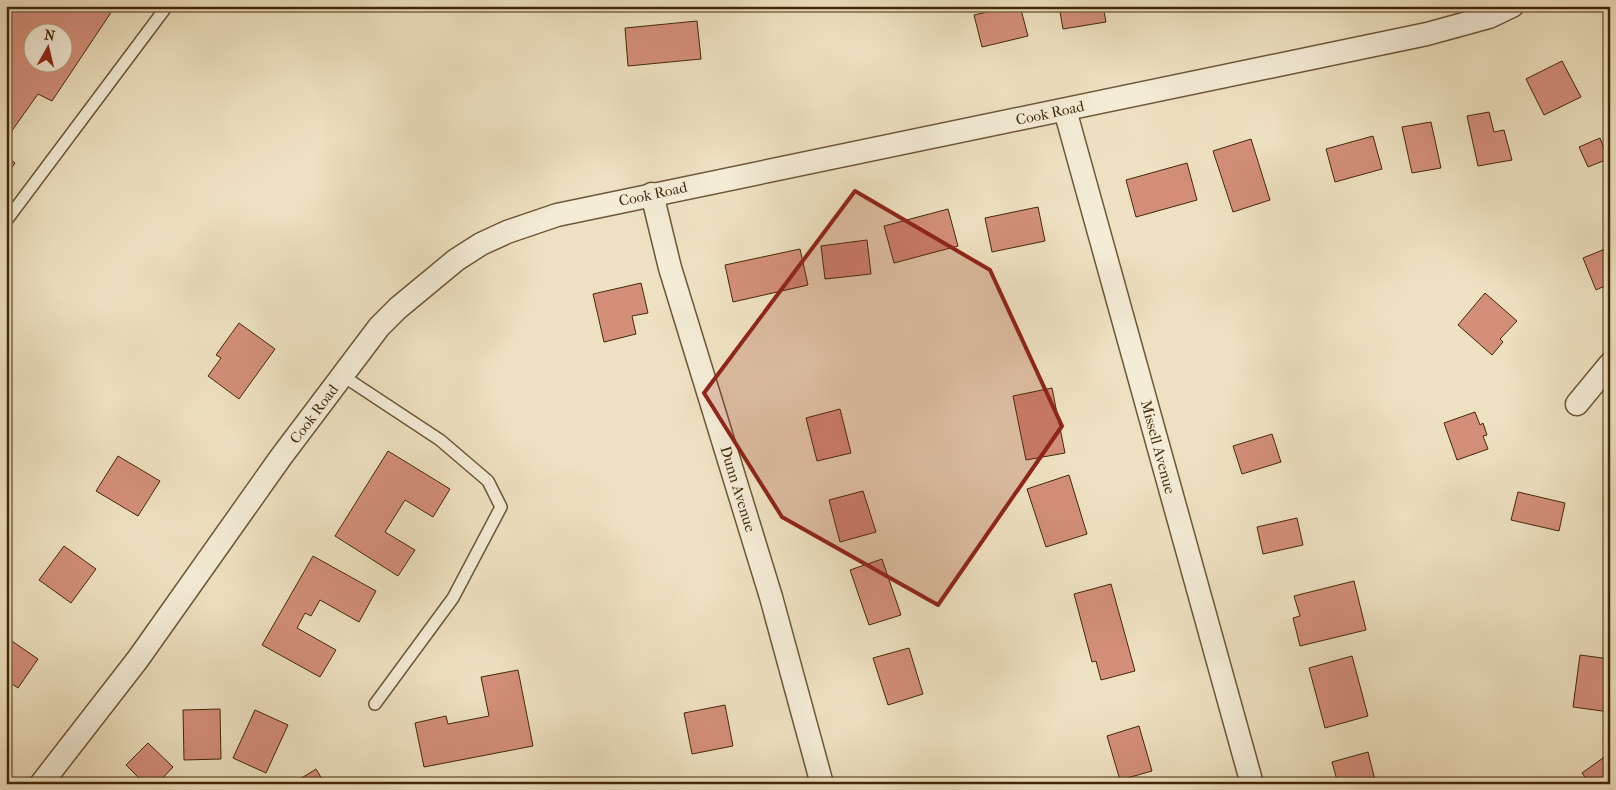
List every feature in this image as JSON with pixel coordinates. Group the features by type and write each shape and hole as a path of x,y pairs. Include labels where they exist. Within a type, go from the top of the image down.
{"street":[{"name":"Cook Road","path":"42,784 138,659 282,457 379,328 398,308 456,260 481,244 507,232 557,215 1428,34 1488,17 1512,6"},
{"name":"Missell Avenue","path":"1065,110 1252,784"},
{"name":"Dunn Avenue","path":"652,194 670,268 771,597 822,784"},
{"path":"1577,404 1610,364"}],"lane":[{"path":"6,221 167,6"},
{"path":"343,376 368,391 447,446 488,481 500,507 453,598 374,704"}],"highlighted area":[{"path":"855,191 990,270 1062,426 938,605 782,517 704,393"}],"building":[{"path":"12,6 111,6 112,11 72,71 72,22 22,22 22,72 71,72 52,101 38,94 6,139 6,14"},
{"path":"1020,6 1028,36 982,47 974,15"},
{"path":"1059,6 1103,6 1106,22 1063,29"},
{"path":"697,21 701,59 628,66 625,28"},
{"path":"1562,61 1581,97 1544,115 1526,79"},
{"path":"1489,112 1494,132 1504,130 1512,160 1478,166 1467,116"},
{"path":"1431,122 1441,168 1412,173 1402,127"},
{"path":"1373,136 1382,169 1335,182 1326,149"},
{"path":"1600,138 1608,159 1588,167 1579,147"},
{"path":"1251,139 1270,200 1233,212 1213,151"},
{"path":"6,156 15,163 6,176"},
{"path":"1187,163 1197,200 1136,217 1126,180"},
{"path":"1038,207 1045,241 992,252 985,218"},
{"path":"948,209 958,246 894,263 884,226"},
{"path":"867,240 871,274 825,279 821,246"},
{"path":"1610,247 1610,291 1607,285 1596,290 1583,258"},
{"path":"800,249 808,285 733,302 725,265"},
{"path":"641,283 648,313 632,316 636,334 604,342 593,294"},
{"path":"1485,293 1517,321 1500,339 1503,342 1492,355 1458,325"},
{"path":"239,323 275,349 239,399 208,376 221,358 216,355"},
{"path":"1052,388 1065,453 1026,460 1013,396"},
{"path":"840,409 851,453 817,461 806,418"},
{"path":"1475,412 1480,425 1483,423 1487,435 1483,436 1488,449 1457,460 1444,423"},
{"path":"1272,434 1281,462 1242,474 1233,446"},
{"path":"388,451 450,489 433,517 405,500 385,532 415,550 398,576 335,536"},
{"path":"118,456 160,481 138,516 96,491"},
{"path":"1069,475 1087,534 1046,547 1027,489"},
{"path":"863,491 876,532 840,542 829,500"},
{"path":"1518,492 1565,503 1559,531 1511,520"},
{"path":"1297,518 1303,545 1263,554 1257,527"},
{"path":"64,546 96,569 71,603 39,580"},
{"path":"313,556 376,591 359,622 320,600 311,616 305,613 297,628 336,650 320,677 262,645"},
{"path":"882,559 901,615 869,625 850,570"},
{"path":"1354,581 1366,630 1300,646 1293,618 1300,616 1294,596"},
{"path":"1111,584 1135,671 1101,680 1096,661 1092,662 1074,594"},
{"path":"6,637 38,659 18,688 6,680"},
{"path":"909,648 923,694 888,705 873,658"},
{"path":"1580,655 1610,659 1610,712 1573,707"},
{"path":"1352,656 1368,716 1325,728 1309,668"},
{"path":"518,670 533,746 424,767 415,723 446,716 448,724 489,716 481,677"},
{"path":"725,705 733,746 692,754 684,713"},
{"path":"220,709 221,759 184,760 183,710"},
{"path":"255,710 288,725 266,773 233,758"},
{"path":"1139,726 1152,771 1120,780 1107,736"},
{"path":"148,743 173,767 157,784 145,784 126,765"},
{"path":"1368,752 1376,784 1338,784 1332,762"},
{"path":"1610,753 1610,784 1590,784 1582,773"},
{"path":"316,769 325,784 292,784"}]}
